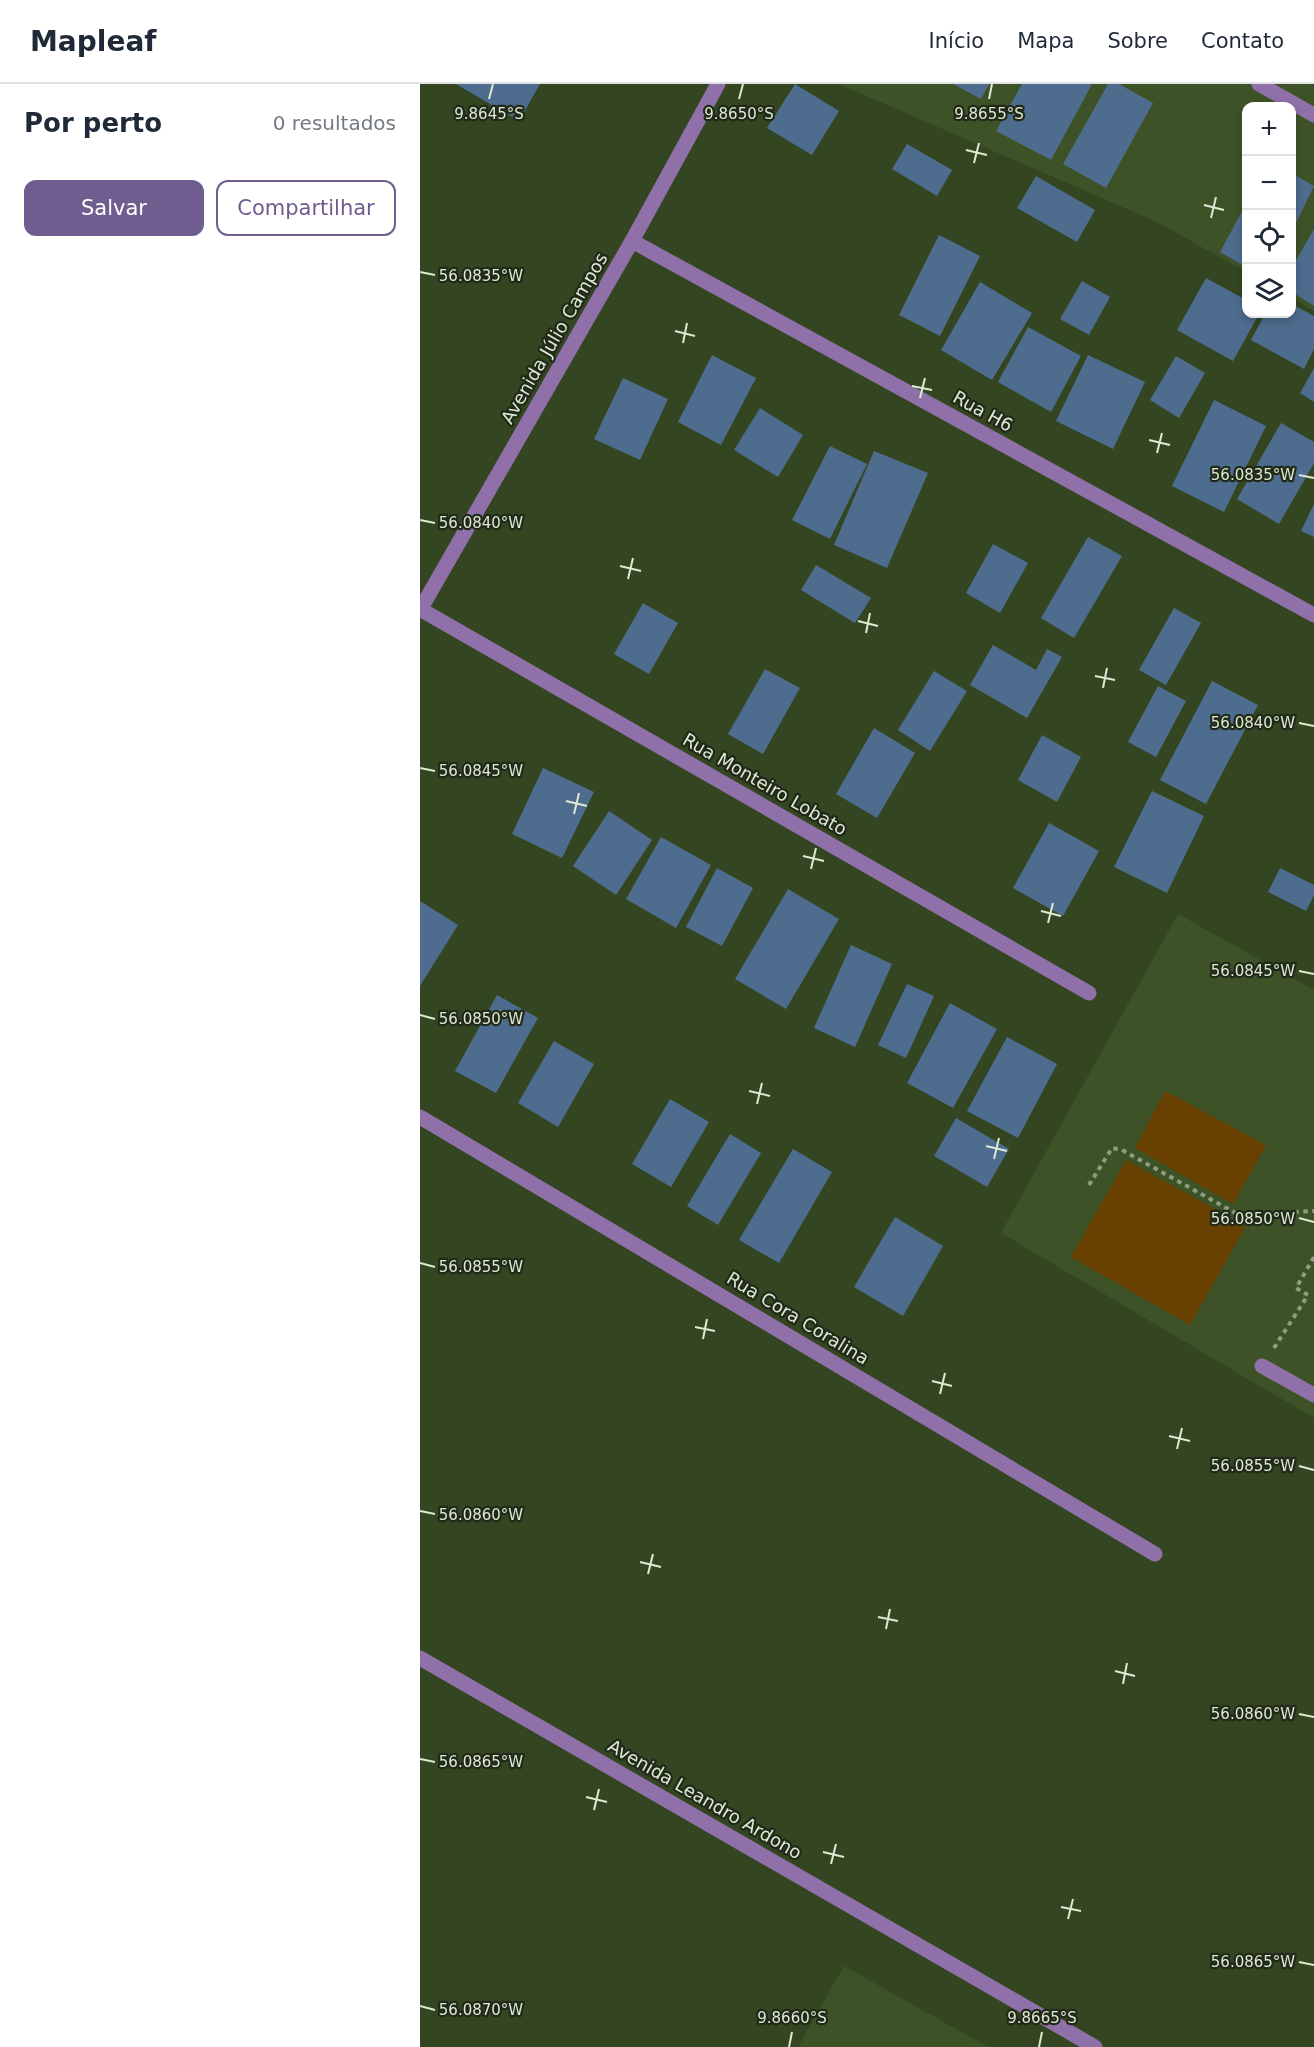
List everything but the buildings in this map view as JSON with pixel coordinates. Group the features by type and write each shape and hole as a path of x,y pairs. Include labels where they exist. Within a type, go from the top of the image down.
{"street":[{"name":"Avenida Júlio Campos","path":"420,610 632,241 718,84"},
{"path":"1259,84 1314,115"},
{"name":"Rua H6","path":"632,241 1314,615"},
{"name":"Rua Monteiro Lobato","path":"420,610 1089,993"},
{"name":"Rua Cora Coralina","path":"420,1117 1155,1554"},
{"path":"1262,1366 1314,1395"},
{"name":"Avenida Leandro Ardono","path":"420,1658 1095,2047"}],"path":[{"path":"1089,1185 1112,1148 1122,1150 1239,1215 1314,1211"},
{"path":"1262,1366 1308,1295 1296,1288 1314,1257"}],"shaded area":[{"path":"839,84 1314,84 1314,311 1296,300 1296,102 1242,102 1242,270 1157,222"},
{"path":"1178,914 1314,990 1314,1418 1001,1233"},
{"path":"1165,1091 1266,1145 1233,1204 1135,1148"},
{"path":"1126,1160 1246,1226 1190,1325 1071,1257"},
{"path":"844,1966 988,2047 798,2047"}]}
